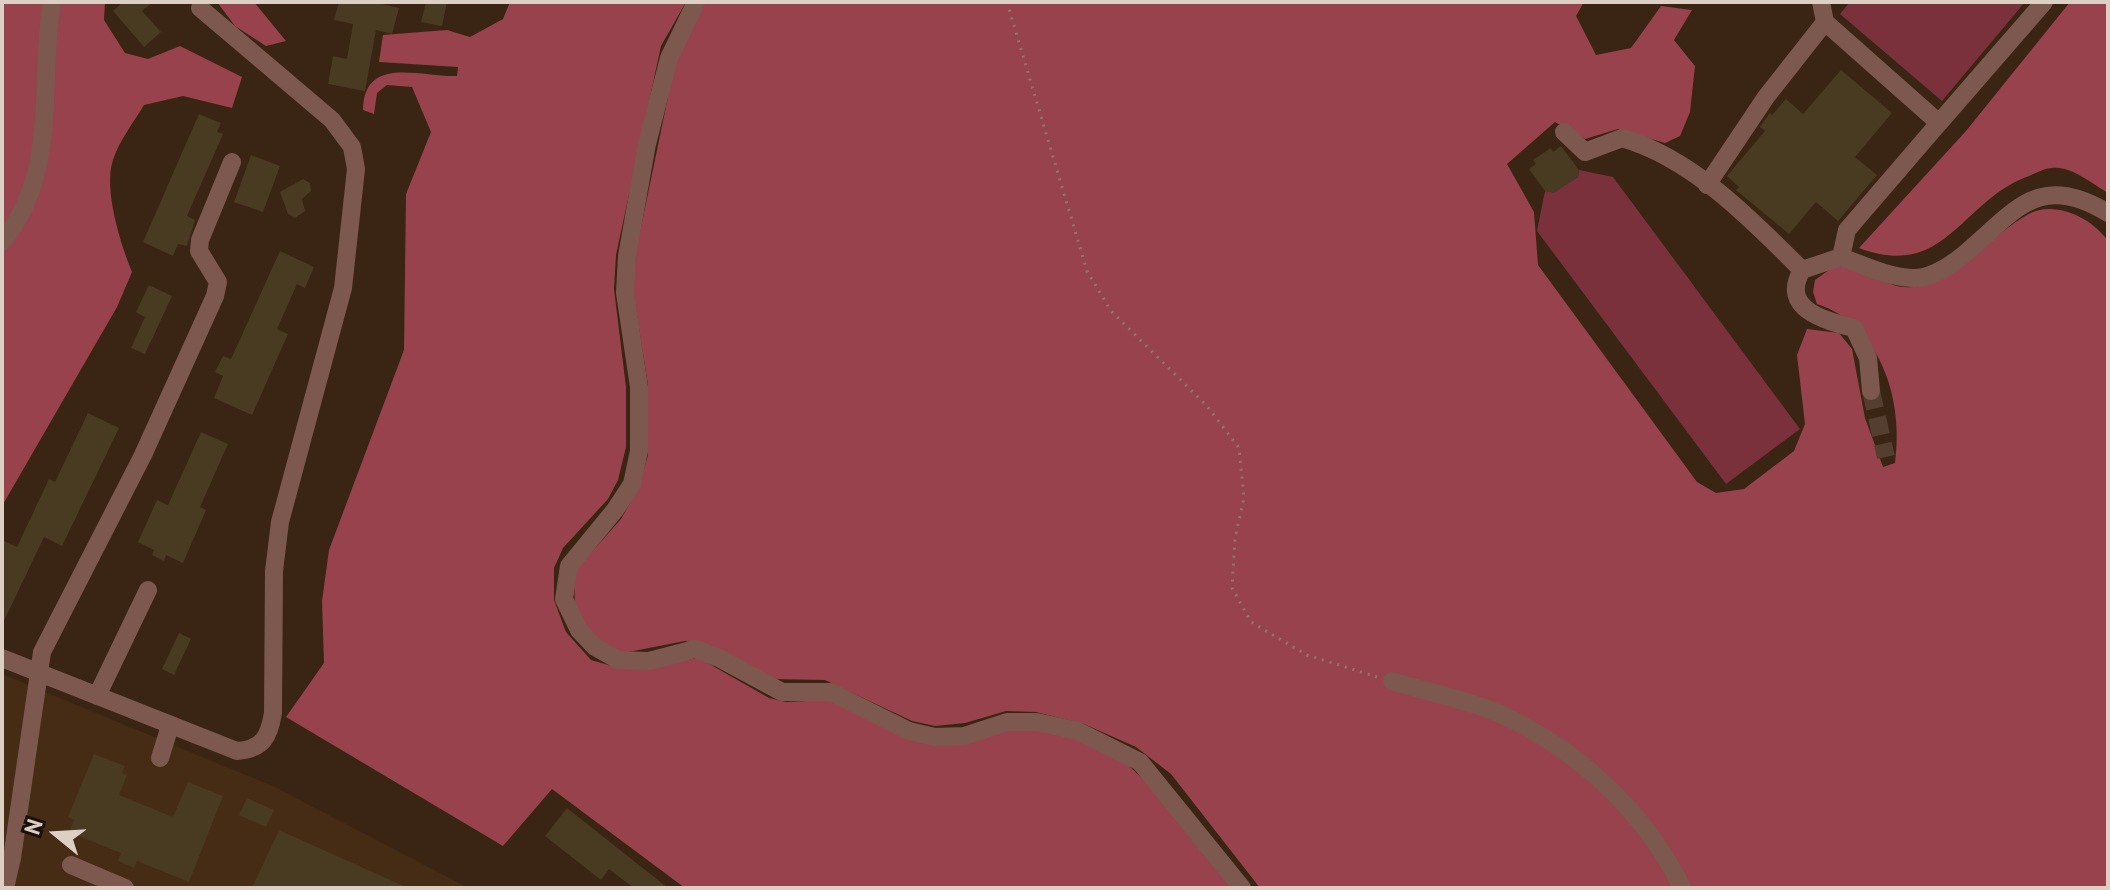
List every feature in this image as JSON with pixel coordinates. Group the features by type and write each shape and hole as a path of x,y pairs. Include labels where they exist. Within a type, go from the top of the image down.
{"street":[{"path":"2,242 30,194 46,129 47,48 52,2"},
{"path":"696,2 669,58 647,144 627,256 625,293 639,387 639,451 632,484 569,566 564,599 579,630 595,647 618,660 649,661 695,649 719,658 782,692 831,692 909,731 935,737 964,736 1007,722 1037,722 1078,731 1140,762 1242,888"},
{"path":"1821,2 1825,22 1939,123"},
{"path":"1841,257 1847,230 2044,2"},
{"path":"2,658 237,751 252,750 264,743 270,731 273,713 274,571 280,522 343,288 356,169 352,147 332,120 200,8"},
{"path":"1707,185 1766,97 1825,22"},
{"path":"1564,132 1585,152 1622,138 1669,156 1707,185 1802,270"},
{"path":"5,888 12,858 36,672 53,629 143,455 215,296 218,282 199,251 200,240 232,162"},
{"path":"1871,391 1868,358 1854,328 1805,311 1797,298 1798,277 1802,270 1841,257 1914,279 1945,269 2026,200 2059,193 2085,199 2108,213"},
{"path":"97,696 148,590"},
{"path":"1392,681 1497,713 1556,746 1632,808 1667,857 1682,888"},
{"path":"160,758 170,726"},
{"path":"71,865 116,886"}],"path":[{"path":"1007,2 1087,271 1111,311 1207,406 1239,448 1244,498 1235,538 1232,588 1251,622 1307,655 1392,681"}],"shaded area":[{"path":"2,2 105,2 104,20 125,53 148,59 180,46 242,77 232,108 183,96 144,105 123,139 113,160 110,186 119,232 132,272 117,307 2,506"},
{"path":"217,2 254,2 286,41 266,46 235,26"},
{"path":"510,2 686,2 661,46 616,255 614,289 626,387 626,447 618,480 608,499 563,548 554,568 554,600 566,632 591,660 622,669 699,658 769,698 786,702 828,700 888,728 1030,729 1069,736 1126,763 1150,786 1234,888 685,888 552,789 503,846 286,717 324,663 322,601 329,550 404,350 406,194 431,132 412,87 387,85 377,93 374,114 363,110 366,93 373,82 383,75 457,76 458,67 379,62 383,35 447,30 470,37 503,19"},
{"path":"701,2 1584,2 1576,16 1596,55 1631,48 1661,6 1692,10 1674,40 1695,66 1690,112 1680,136 1665,143 1618,129 1585,139 1555,122 1507,164 1534,212 1538,265 1697,482 1716,493 1744,489 1794,451 1805,424 1797,355 1807,329 1839,333 1852,349 1865,418 1883,467 1895,463 1896,415 1883,368 1872,347 1857,329 1839,314 1817,304 1813,292 1815,280 1834,268 1846,267 1896,286 1919,286 1963,265 2027,215 2049,209 2082,218 2108,241 2108,888 1260,888 1171,774 1136,747 1084,724 1036,712 1006,711 965,723 935,726 912,721 825,680 772,679 712,646 685,641 623,653 604,646 586,628 575,608 574,572 621,519 639,487 648,455 648,385 633,290 636,251 678,49"},
{"path":"1850,2 2025,2 1942,101 1840,14"},
{"path":"2070,2 2108,2 2108,193 2074,173 2059,168 2046,169 2006,187 1933,246 1913,254 1888,255 1859,248 1966,131"},
{"path":"1579,170 1613,177 1800,429 1726,484 1537,231 1545,191 1554,192 1578,177"},
{"path":"2,674 275,787 463,885 461,888 2,888"}],"building":[{"path":"123,2 153,2 142,11 161,32 144,47 113,11"},
{"path":"339,2 374,2 399,8 392,34 376,30 365,91 328,84 333,56 347,59 353,24 334,20"},
{"path":"426,2 447,2 442,26 421,22"},
{"path":"1841,70 1892,113 1855,157 1877,175 1838,221 1816,202 1789,234 1736,190 1739,187 1727,176 1765,131 1760,127 1770,113 1772,115 1786,99 1803,114"},
{"path":"199,114 221,123 217,132 223,134 187,216 195,220 187,246 178,244 173,256 143,242"},
{"path":"1561,146 1579,170 1578,177 1554,193 1545,191 1529,169 1536,164 1533,160 1551,148 1553,152"},
{"path":"251,155 280,166 263,212 234,202"},
{"path":"303,179 310,183 311,191 302,199 305,211 295,218 288,214 280,192"},
{"path":"280,251 314,267 305,288 297,284 277,329 288,334 252,415 214,398 223,376 215,372 223,356 231,359"},
{"path":"149,285 172,296 145,354 131,348 145,317 136,312"},
{"path":"88,413 119,428 62,546 44,537 2,625 2,540 17,547 49,479 55,482"},
{"path":"201,432 228,444 200,507 206,510 183,563 166,555 164,561 152,555 154,550 138,542 157,500 168,505"},
{"path":"179,633 191,639 174,675 162,669"},
{"path":"94,754 125,766 122,773 127,775 119,795 173,817 188,782 223,796 189,882 137,861 134,868 118,861 121,853 69,832 74,820 68,817"},
{"path":"247,798 274,810 266,827 239,815"},
{"path":"567,808 668,888 634,888 609,869 601,880 545,836"},
{"path":"279,830 408,888 252,888"}],"tunnel":[{"path":"1871,391 1886,457"}]}
